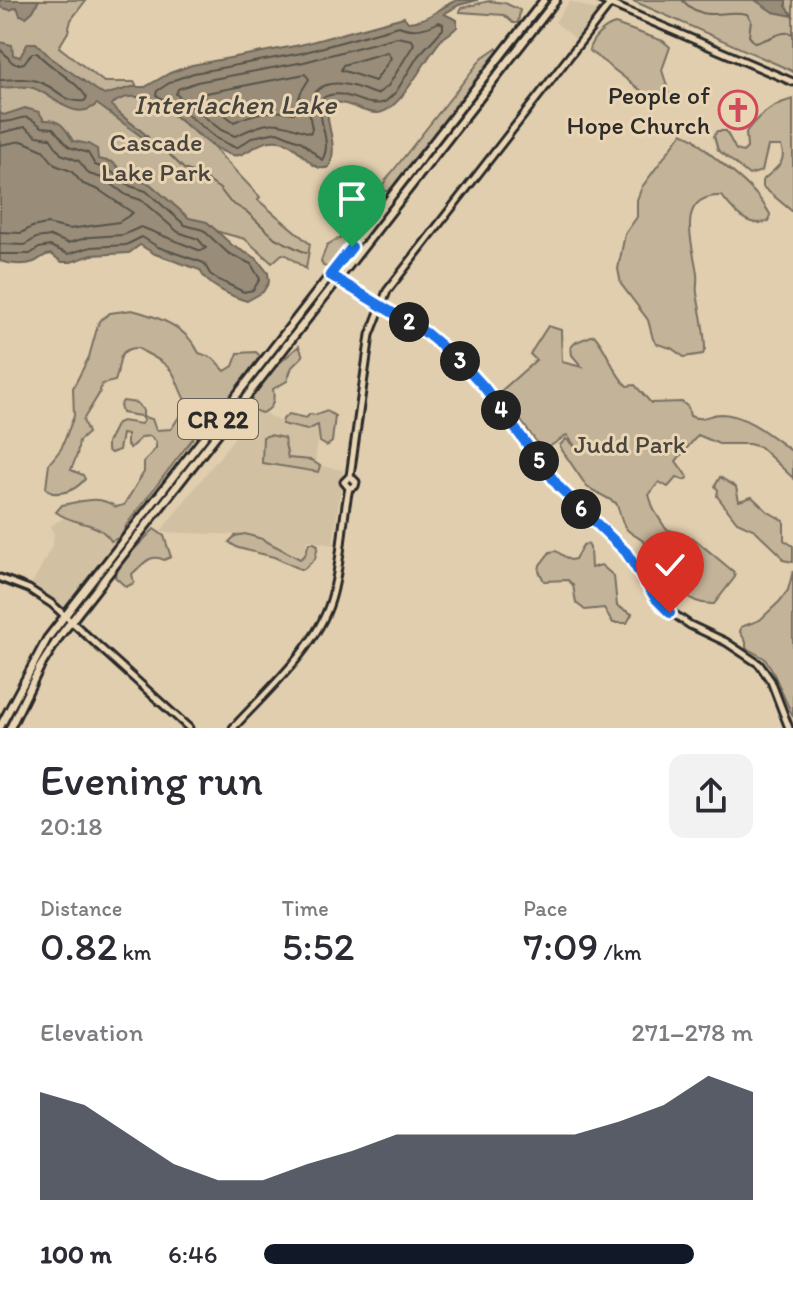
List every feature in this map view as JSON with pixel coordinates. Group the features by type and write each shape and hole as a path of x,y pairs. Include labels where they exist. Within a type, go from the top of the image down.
{"main road":[{"name":"CR 22","path":"10,728 68,619 544,0"},
{"name":"CR 22","path":"0,727 37,655 337,281 556,0"}],"street":[{"path":"601,0 793,82"},
{"path":"233,728 311,639 326,614 338,564 349,488 353,488 356,482 350,476 368,343 381,305 393,283 610,4"},
{"path":"330,275 426,333 475,376 559,487 626,552 662,606 759,664 771,681 789,728"},
{"path":"0,578 38,594 189,728"}],"shaded area":[{"path":"570,1 598,11 577,40 555,22"},
{"path":"255,405 272,418 295,426 319,428 315,465 343,470 333,545 307,540 303,559 268,542 241,535 160,532 239,432 237,429"},
{"path":"69,515 123,532 61,613 29,589 53,544 54,534 50,526"}],"green space":[{"name":"Cascade Lake Park","path":"0,0 86,0 71,20 59,47 104,82 134,82 211,145 260,197 258,200 310,244 306,269 282,254 272,263 245,239 213,228 198,248 0,138"},
{"path":"631,0 793,0 793,72 790,70"},
{"path":"489,1 505,3 520,10 518,23 513,23 504,15 460,12 461,8"},
{"path":"615,24 663,41 670,47 662,70 669,93 666,98 657,103 589,50 599,34"},
{"path":"496,48 501,54 402,180 389,191 384,191 383,184 389,176 483,57"},
{"path":"793,99 793,212 763,187 763,180 781,162 781,146 768,146 762,171 749,175 718,150 714,136 717,131 726,131 736,150 743,152 747,148 746,132 756,120 773,107"},
{"path":"682,133 693,138 744,182 770,214 769,221 748,221 736,213 722,196 707,198 697,204 690,224 705,349 703,354 684,357 653,339 648,320 621,284 618,269 625,234 637,217 637,200 642,187"},
{"path":"381,197 381,203 337,261 330,268 323,266 321,261 327,245 356,229 369,208"},
{"path":"132,310 180,330 199,353 213,358 225,371 233,366 238,353 256,352 260,356 221,410 200,424 193,438 127,524 121,537 111,541 93,526 56,512 62,505 89,500 116,507 124,505 144,472 144,462 156,448 156,442 150,436 142,437 130,448 127,435 122,434 119,450 111,453 107,450 107,443 117,423 141,424 144,420 140,416 122,413 120,406 123,401 137,403 143,410 143,417 152,419 156,430 171,429 181,414 185,400 167,366 137,348 125,351 115,381 102,384 83,420 88,433 79,441 71,470 85,479 66,492 52,493 46,488 49,464 61,449 74,416 73,388 89,357 99,321 110,313"},
{"name":"Judd Park","path":"548,326 561,330 562,362 582,367 572,355 571,347 594,335 627,386 635,385 651,403 682,402 688,407 690,416 695,418 721,414 741,418 793,452 793,478 760,447 719,444 698,435 676,461 688,478 677,477 668,487 659,482 649,495 666,529 693,538 734,572 735,577 714,604 691,599 682,592 645,543 627,529 616,503 587,487 560,445 566,439 577,449 567,435 543,451 500,392 536,360 530,354"},
{"path":"299,346 303,356 292,367 287,381 273,389 271,407 261,413 249,408 248,402 275,367"},
{"path":"327,411 335,416 332,442 327,446 320,442 318,425 307,430 282,424 289,414 306,418 310,414"},
{"path":"263,437 284,438 288,458 311,460 320,466 318,472 262,463"},
{"path":"720,477 736,487 739,501 752,497 784,521 784,540 793,546 793,562 783,560 755,530 737,522 717,496 715,486"},
{"path":"154,529 164,536 171,557 146,561 132,574 134,583 126,587 115,577 121,563"},
{"path":"245,534 262,539 300,559 309,543 314,543 318,545 315,559 300,569 274,557 238,548 229,542 235,536"},
{"path":"588,544 591,568 601,565 614,576 617,606 632,614 627,623 613,623 604,608 585,610 576,603 573,585 568,580 544,581 539,571 550,552 556,551 570,560 575,559 583,545"},
{"path":"793,571 793,717 771,668 764,658 746,648 740,632 741,627 760,620 779,602 788,590"}],"water":[{"path":"0,0 39,0 26,17 20,15 17,7 10,10 0,7"},
{"name":"Interlachen Lake","path":"457,0 478,0 459,5 444,14 457,20 457,27 442,39 395,103 377,113 341,103 329,103 333,150 329,167 317,167 284,142 267,142 243,154 232,155 203,139 173,114 141,98 126,97 111,105 148,137 145,139 97,104 80,111 64,106 33,88 0,88 0,42 12,45 13,55 20,57 28,43 36,43 52,59 104,95 132,87 145,87 192,65 300,45 404,17 408,22 415,21"},
{"path":"755,0 786,0 786,6 793,16 773,12"},
{"path":"25,108 39,112 44,120 59,123 73,141 97,149 98,159 112,162 133,179 150,184 189,218 207,222 233,246 256,258 268,273 269,282 263,292 247,301 234,297 213,285 200,270 155,254 140,245 129,253 92,255 71,262 62,262 51,254 25,264 0,261 0,113 4,115"}],"waterway":[{"path":"682,0 691,8 707,14 747,14 751,20 749,36 754,42 783,33 793,34"},
{"path":"145,136 184,169 200,175 220,189 230,202 247,212 275,238 306,253"}],"place":[{"name":"People of Hope Church","path":"738,110"}],"route":[{"path":"352,247 330,275 426,333 464,365 559,487 632,559 649,590 670,613"}]}
